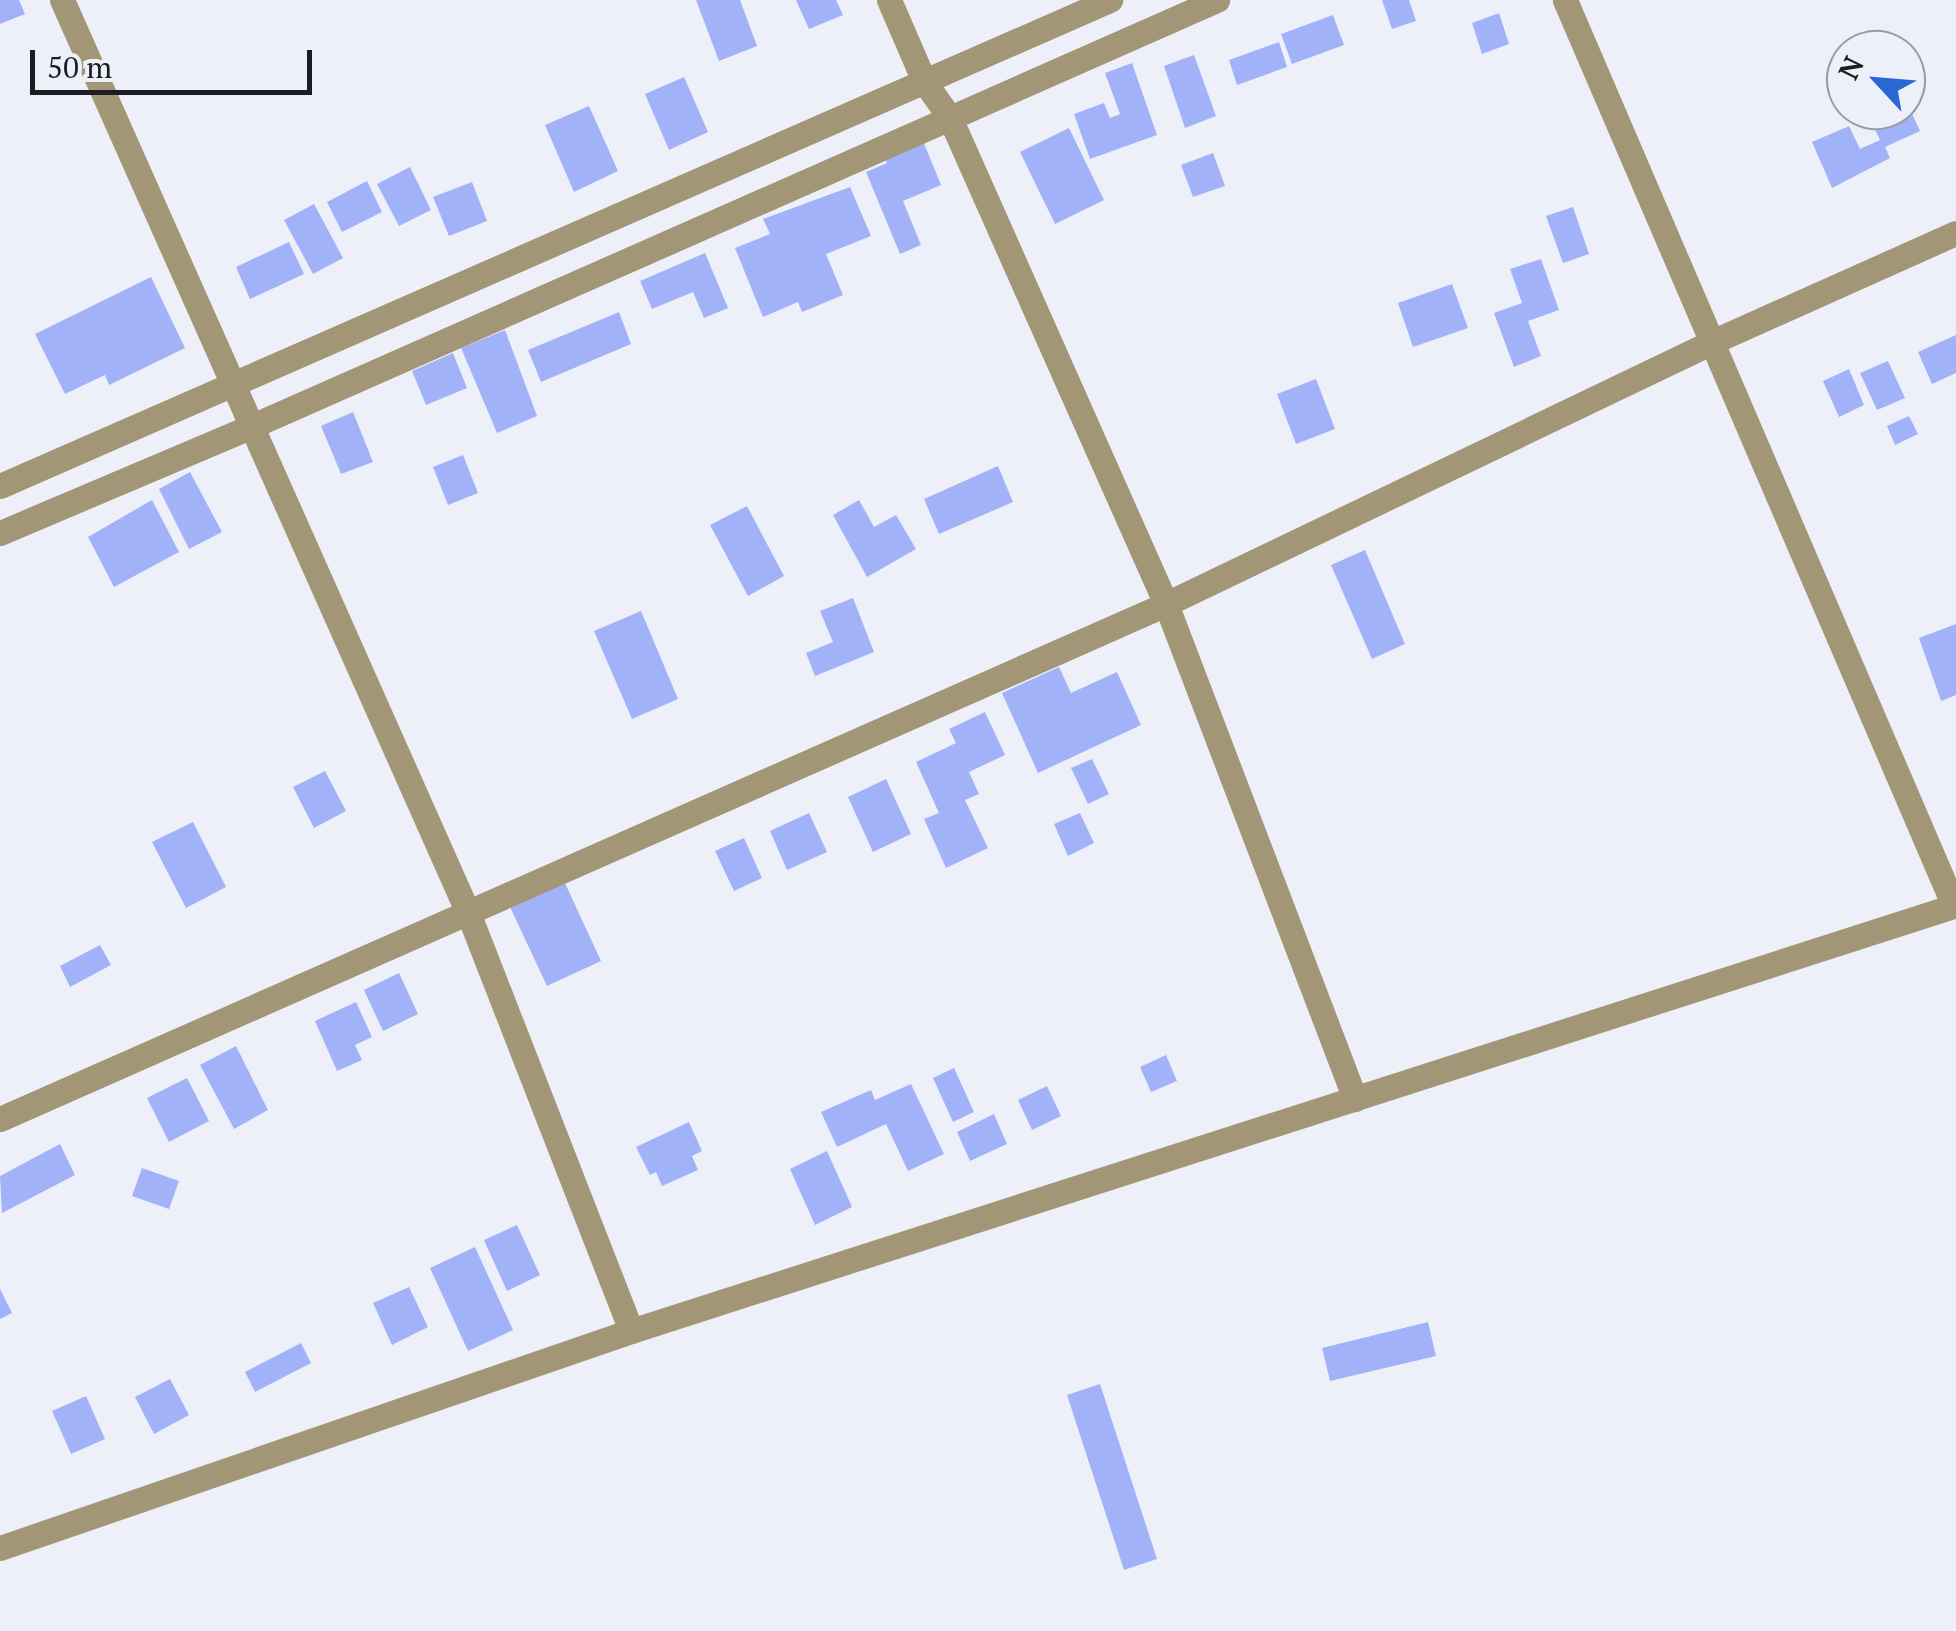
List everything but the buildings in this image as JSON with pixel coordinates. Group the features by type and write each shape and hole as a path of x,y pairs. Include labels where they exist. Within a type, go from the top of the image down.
{"street":[{"path":"62,0 469,915 631,1331"},
{"path":"889,0 924,82 950,118 1166,604 1355,1099"},
{"path":"0,486 1110,0"},
{"path":"0,533 252,426 1217,0"},
{"path":"0,1548 631,1331 1954,906 1564,0"},
{"path":"0,1118 469,915 1166,604 1712,342 1956,233"}]}
